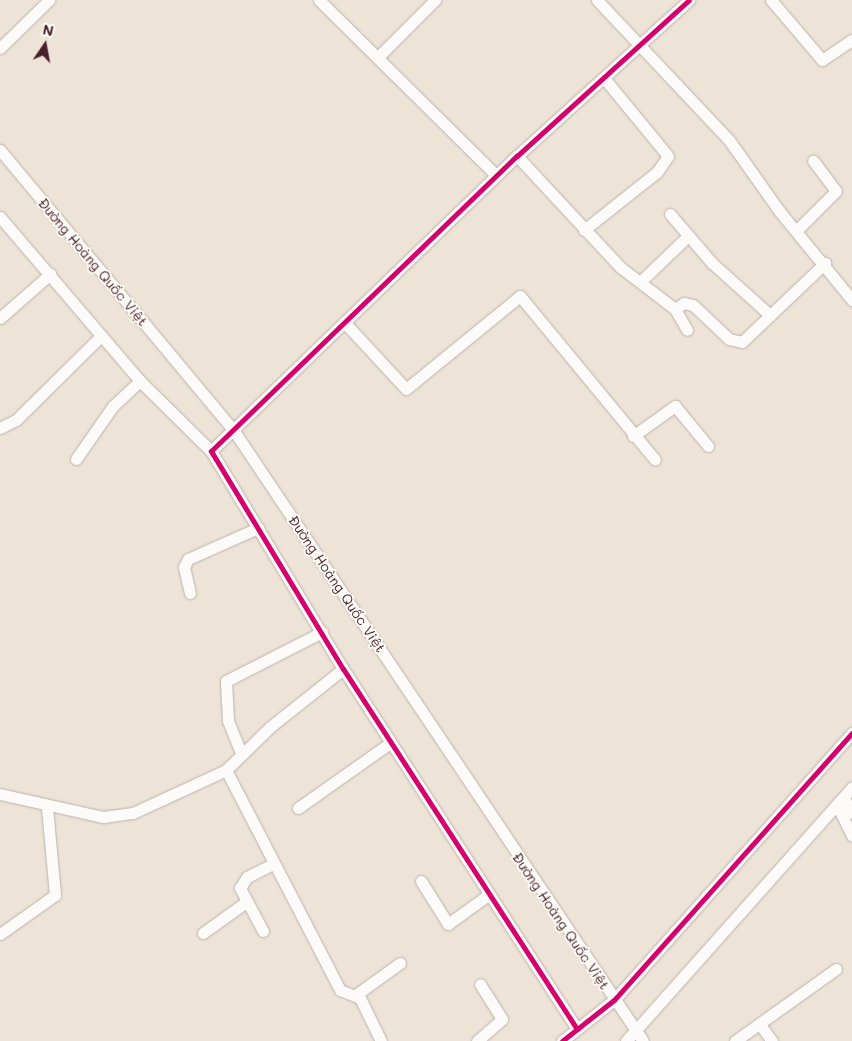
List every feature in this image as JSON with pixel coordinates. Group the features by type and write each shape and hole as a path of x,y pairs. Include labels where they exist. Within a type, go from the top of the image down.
{"street":[{"path":"0,48 49,0"},
{"path":"319,0 496,176"},
{"path":"378,58 435,0"},
{"path":"597,0 729,140 852,300"},
{"path":"214,449 517,156 689,0"},
{"path":"771,0 822,60 852,40"},
{"path":"584,230 657,172 668,156 604,78"},
{"name":"Đường Hoàng Quốc Việt","path":"0,150 231,433 640,1037"},
{"path":"517,156 584,230 629,275 641,282 674,309 687,330"},
{"path":"797,230 836,191 813,161"},
{"path":"670,214 731,282 770,314"},
{"path":"0,218 50,274 140,382 214,449 258,528 343,668 488,895 577,1029"},
{"path":"641,282 688,236"},
{"path":"674,309 684,303 692,305 728,339 738,343 825,263"},
{"path":"0,318 50,274"},
{"path":"344,322 406,389 520,296 633,436 655,460"},
{"path":"0,428 16,420 102,336"},
{"path":"76,459 113,406 140,382"},
{"path":"633,436 675,406 708,446"},
{"path":"190,593 184,567 188,559 258,528"},
{"path":"241,753 228,720 226,681 322,632"},
{"path":"0,794 47,807 125,816 226,770 241,753 343,668"},
{"path":"562,1041 614,1000 852,733"},
{"path":"298,808 390,743"},
{"path":"226,770 272,864 340,990 356,994 381,1041"},
{"path":"626,1041 640,1037 852,787"},
{"path":"841,801 852,813"},
{"path":"841,801 852,836"},
{"path":"0,934 54,895 47,807"},
{"path":"264,932 240,893 241,882 272,864"},
{"path":"421,881 448,924 488,895"},
{"path":"203,933 246,902"},
{"path":"356,994 400,963"},
{"path":"735,1041 761,1026 836,970"},
{"path":"476,1041 502,1019 480,984"},
{"path":"761,1026 772,1041"}],"cycle path":[{"path":"577,1029 343,669 211,451 517,156 689,0"},
{"path":"562,1041 614,1000 852,733"}]}
